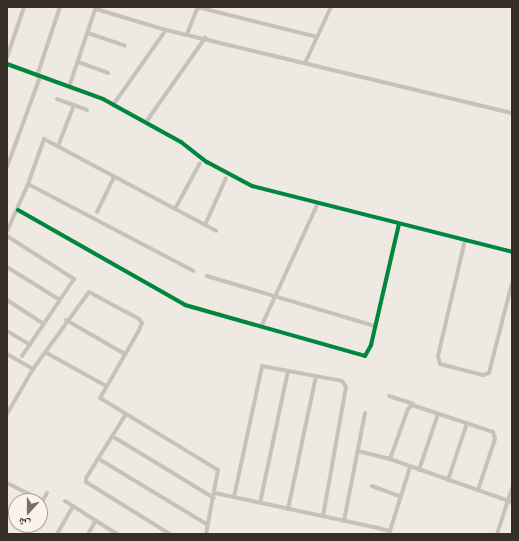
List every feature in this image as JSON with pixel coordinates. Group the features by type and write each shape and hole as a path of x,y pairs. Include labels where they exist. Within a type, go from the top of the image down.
{"street":[{"path":"7,57 24,7"},
{"path":"7,167 60,7"},
{"path":"187,34 198,7 317,37"},
{"path":"306,62 331,8 324,7"},
{"path":"69,87 96,8 166,30 306,62 512,113"},
{"path":"113,105 166,30"},
{"path":"88,33 125,46"},
{"path":"146,122 205,38"},
{"path":"78,62 108,73"},
{"path":"7,64 113,105 146,122 245,183 512,252"},
{"path":"58,98 87,110"},
{"path":"58,146 74,105"},
{"path":"7,231 18,210 44,139 216,230"},
{"path":"174,209 200,163"},
{"path":"97,212 114,177"},
{"path":"205,225 226,178"},
{"path":"28,184 194,272"},
{"path":"261,327 318,203"},
{"path":"18,210 176,300 261,327 365,356 369,353 399,224"},
{"path":"7,236 73,277 74,281 22,356"},
{"path":"465,240 438,356 440,364 483,375 489,373 512,284"},
{"path":"7,267 60,300"},
{"path":"207,276 375,326"},
{"path":"7,414 33,369 66,320 89,292 139,319 142,325 100,396 101,400 218,470 206,534"},
{"path":"7,300 44,324"},
{"path":"66,320 125,354"},
{"path":"7,331 30,345"},
{"path":"45,352 106,386"},
{"path":"7,354 33,369"},
{"path":"234,497 260,368 264,365 342,381 346,387 323,516"},
{"path":"260,503 288,371"},
{"path":"288,509 316,376"},
{"path":"389,396 467,423 495,435 478,490"},
{"path":"390,459 408,409 415,405"},
{"path":"344,521 365,413"},
{"path":"126,414 86,478 87,484 170,534"},
{"path":"419,470 438,414"},
{"path":"448,480 467,423"},
{"path":"112,436 214,496 234,497 323,516 389,533 410,467"},
{"path":"358,451 390,459 510,501"},
{"path":"99,459 208,526"},
{"path":"7,483 27,493"},
{"path":"372,486 400,496"},
{"path":"497,534 510,501 512,488"},
{"path":"65,501 117,534"},
{"path":"57,534 73,506"},
{"path":"88,534 96,520"}],"cycle path":[{"path":"7,64 103,99 181,142 207,162 252,186 512,252"},
{"path":"18,210 185,305 365,356 371,345 399,224"}]}
